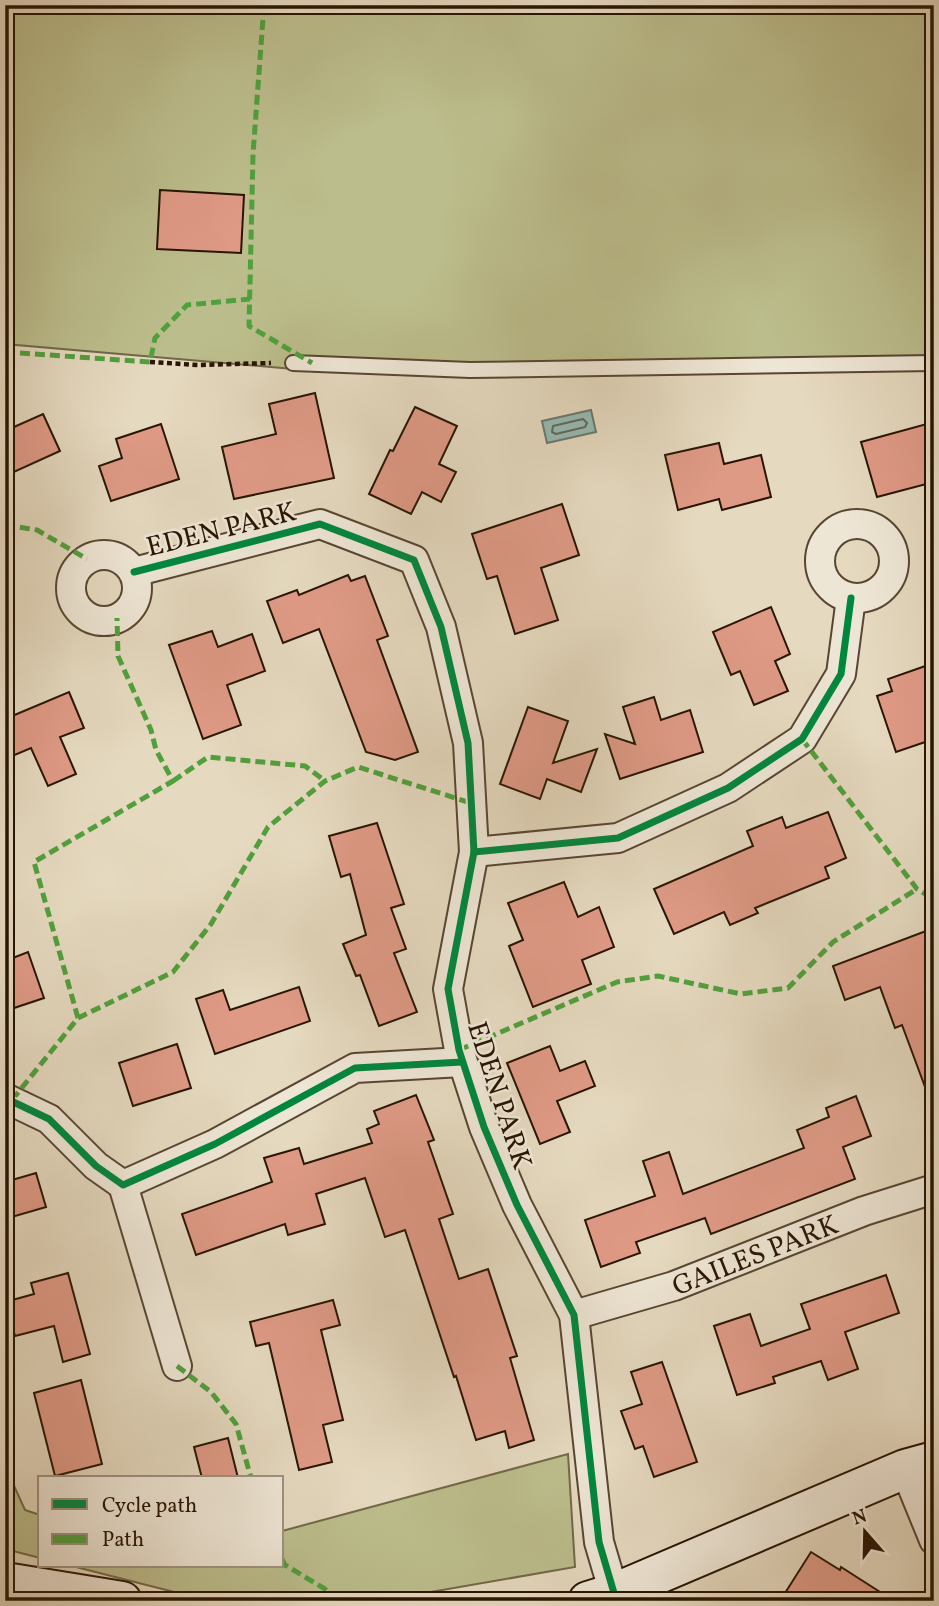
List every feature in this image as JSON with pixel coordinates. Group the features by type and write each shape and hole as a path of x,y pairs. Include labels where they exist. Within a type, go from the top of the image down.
{"street":[{"name":"EDEN PARK","path":"134,572 320,524 414,560 441,627 468,743 474,852 448,989 462,1062 484,1126 517,1205 574,1315 599,1542 601,1597"},
{"path":"474,852 618,838 728,788 802,739 841,674 851,598"},
{"path":"123,1185 215,1144 355,1068 462,1062"},
{"path":"5,1098 49,1119 96,1166 123,1185 177,1366"},
{"name":"GAILES PARK","path":"574,1315 674,1286 864,1211 934,1189"},
{"path":"601,1597 919,1465 934,1540"},
{"path":"5,1582 122,1601"}],"lane":[{"path":"293,363 470,370 934,363"}],"path":[{"path":"150,362 198,365 293,363"}],"green space":[{"path":"5,5 934,5 934,370 293,369 5,344"},
{"path":"568,1454 575,1567 379,1601 282,1601 174,1592 80,1568 284,1568 284,1530"},
{"path":"5,1466 25,1510 38,1514 38,1557 5,1549"}],"water":[{"path":"591,410 596,432 547,443 542,421"}],"building":[{"path":"160,190 244,195 241,253 157,249"},
{"path":"315,393 334,478 234,499 222,447 276,434 269,404"},
{"path":"415,407 457,426 439,464 456,472 441,502 422,492 411,514 369,494"},
{"path":"43,414 60,451 5,476 5,431"},
{"path":"934,422 934,482 877,497 861,442"},
{"path":"161,424 179,479 111,501 99,466 122,458 116,439"},
{"path":"719,443 724,464 761,455 771,497 722,510 719,499 678,510 665,455"},
{"path":"562,504 579,555 541,568 558,620 515,634 497,576 487,579 472,534"},
{"path":"348,575 351,581 365,576 388,636 377,640 418,752 395,760 366,752 319,629 283,643 267,601 297,590 299,595"},
{"path":"771,607 790,654 775,661 788,691 754,705 740,671 731,675 713,632"},
{"path":"212,631 218,647 252,634 265,671 227,685 241,725 203,739 169,645"},
{"path":"934,663 934,739 896,752 877,696 892,691 888,679"},
{"path":"69,692 84,728 60,737 76,774 48,786 31,748 5,759 5,719"},
{"path":"654,697 661,720 690,710 703,752 620,779 605,734 635,744 623,707"},
{"path":"528,707 568,721 553,763 597,749 581,792 547,779 540,799 500,784"},
{"path":"828,812 846,858 825,867 829,878 755,908 758,913 730,925 724,912 674,934 654,889 753,846 747,831 782,817 786,828"},
{"path":"377,823 404,904 391,908 406,949 394,953 417,1012 379,1026 360,975 356,976 343,944 366,935 350,874 341,877 329,836"},
{"path":"564,882 578,917 599,907 614,947 582,960 591,984 533,1007 509,946 523,940 508,903"},
{"path":"934,928 934,972 926,975 934,997 934,1102 931,1103 902,1025 895,1028 880,987 845,1000 833,966"},
{"path":"28,952 44,998 5,1011 5,961"},
{"path":"299,987 310,1021 215,1054 196,999 223,990 230,1010"},
{"path":"177,1044 191,1088 133,1106 119,1063"},
{"path":"550,1046 560,1071 585,1061 595,1086 557,1101 570,1132 540,1144 507,1063"},
{"path":"416,1095 434,1140 428,1142 453,1214 439,1219 459,1279 488,1269 517,1356 510,1358 534,1440 509,1448 505,1431 476,1440 405,1230 385,1237 365,1178 316,1194 325,1224 288,1235 285,1224 196,1255 182,1214 272,1182 264,1158 299,1148 304,1164 372,1143 367,1129 379,1124 374,1111"},
{"path":"856,1096 871,1136 843,1147 855,1179 711,1234 705,1218 636,1242 640,1253 601,1267 585,1220 655,1196 643,1161 669,1152 683,1194 804,1148 797,1130 829,1117 826,1108"},
{"path":"36,1173 46,1207 5,1219 5,1182"},
{"path":"68,1273 90,1354 63,1362 54,1326 15,1336 12,1326 5,1328 5,1302 34,1294 31,1283"},
{"path":"886,1275 899,1313 845,1332 858,1369 828,1380 821,1361 773,1377 775,1383 737,1395 714,1326 750,1314 761,1346 810,1329 801,1304"},
{"path":"333,1300 340,1325 321,1330 343,1420 323,1425 332,1462 299,1470 269,1343 256,1346 250,1322"},
{"path":"662,1362 697,1462 654,1477 643,1446 635,1449 621,1411 642,1404 631,1372"},
{"path":"81,1380 102,1464 55,1476 34,1393"},
{"path":"228,1438 238,1476 201,1476 194,1447"},
{"path":"811,1552 840,1570 841,1567 894,1601 780,1601"}],"marked path":[{"path":"264,5 253,154 249,326 312,363"},
{"path":"5,352 150,362 155,338 187,305 250,299"},
{"path":"5,525 37,530 87,559"},
{"path":"78,1018 34,862 173,781 156,750 151,730 118,656 117,618"},
{"path":"802,739 917,889 934,899"},
{"path":"173,781 208,757 305,766 325,781"},
{"path":"12,1100 78,1018 173,972 211,924 268,827 325,781 358,767 471,803"},
{"path":"459,1050 617,982 658,976 741,994 788,988 833,942 917,889"},
{"path":"177,1366 211,1392 236,1424 250,1476"},
{"path":"284,1563 325,1589 335,1601"}],"cycle path":[{"path":"134,572 320,524 414,560 441,627 468,743 474,852 448,989 459,1050 484,1127 517,1205 574,1315 599,1542 614,1593"},
{"path":"474,852 618,838 728,788 802,739 841,674 851,598"},
{"path":"5,1098 49,1119 96,1166 123,1185 215,1144 355,1068 462,1062"}]}
